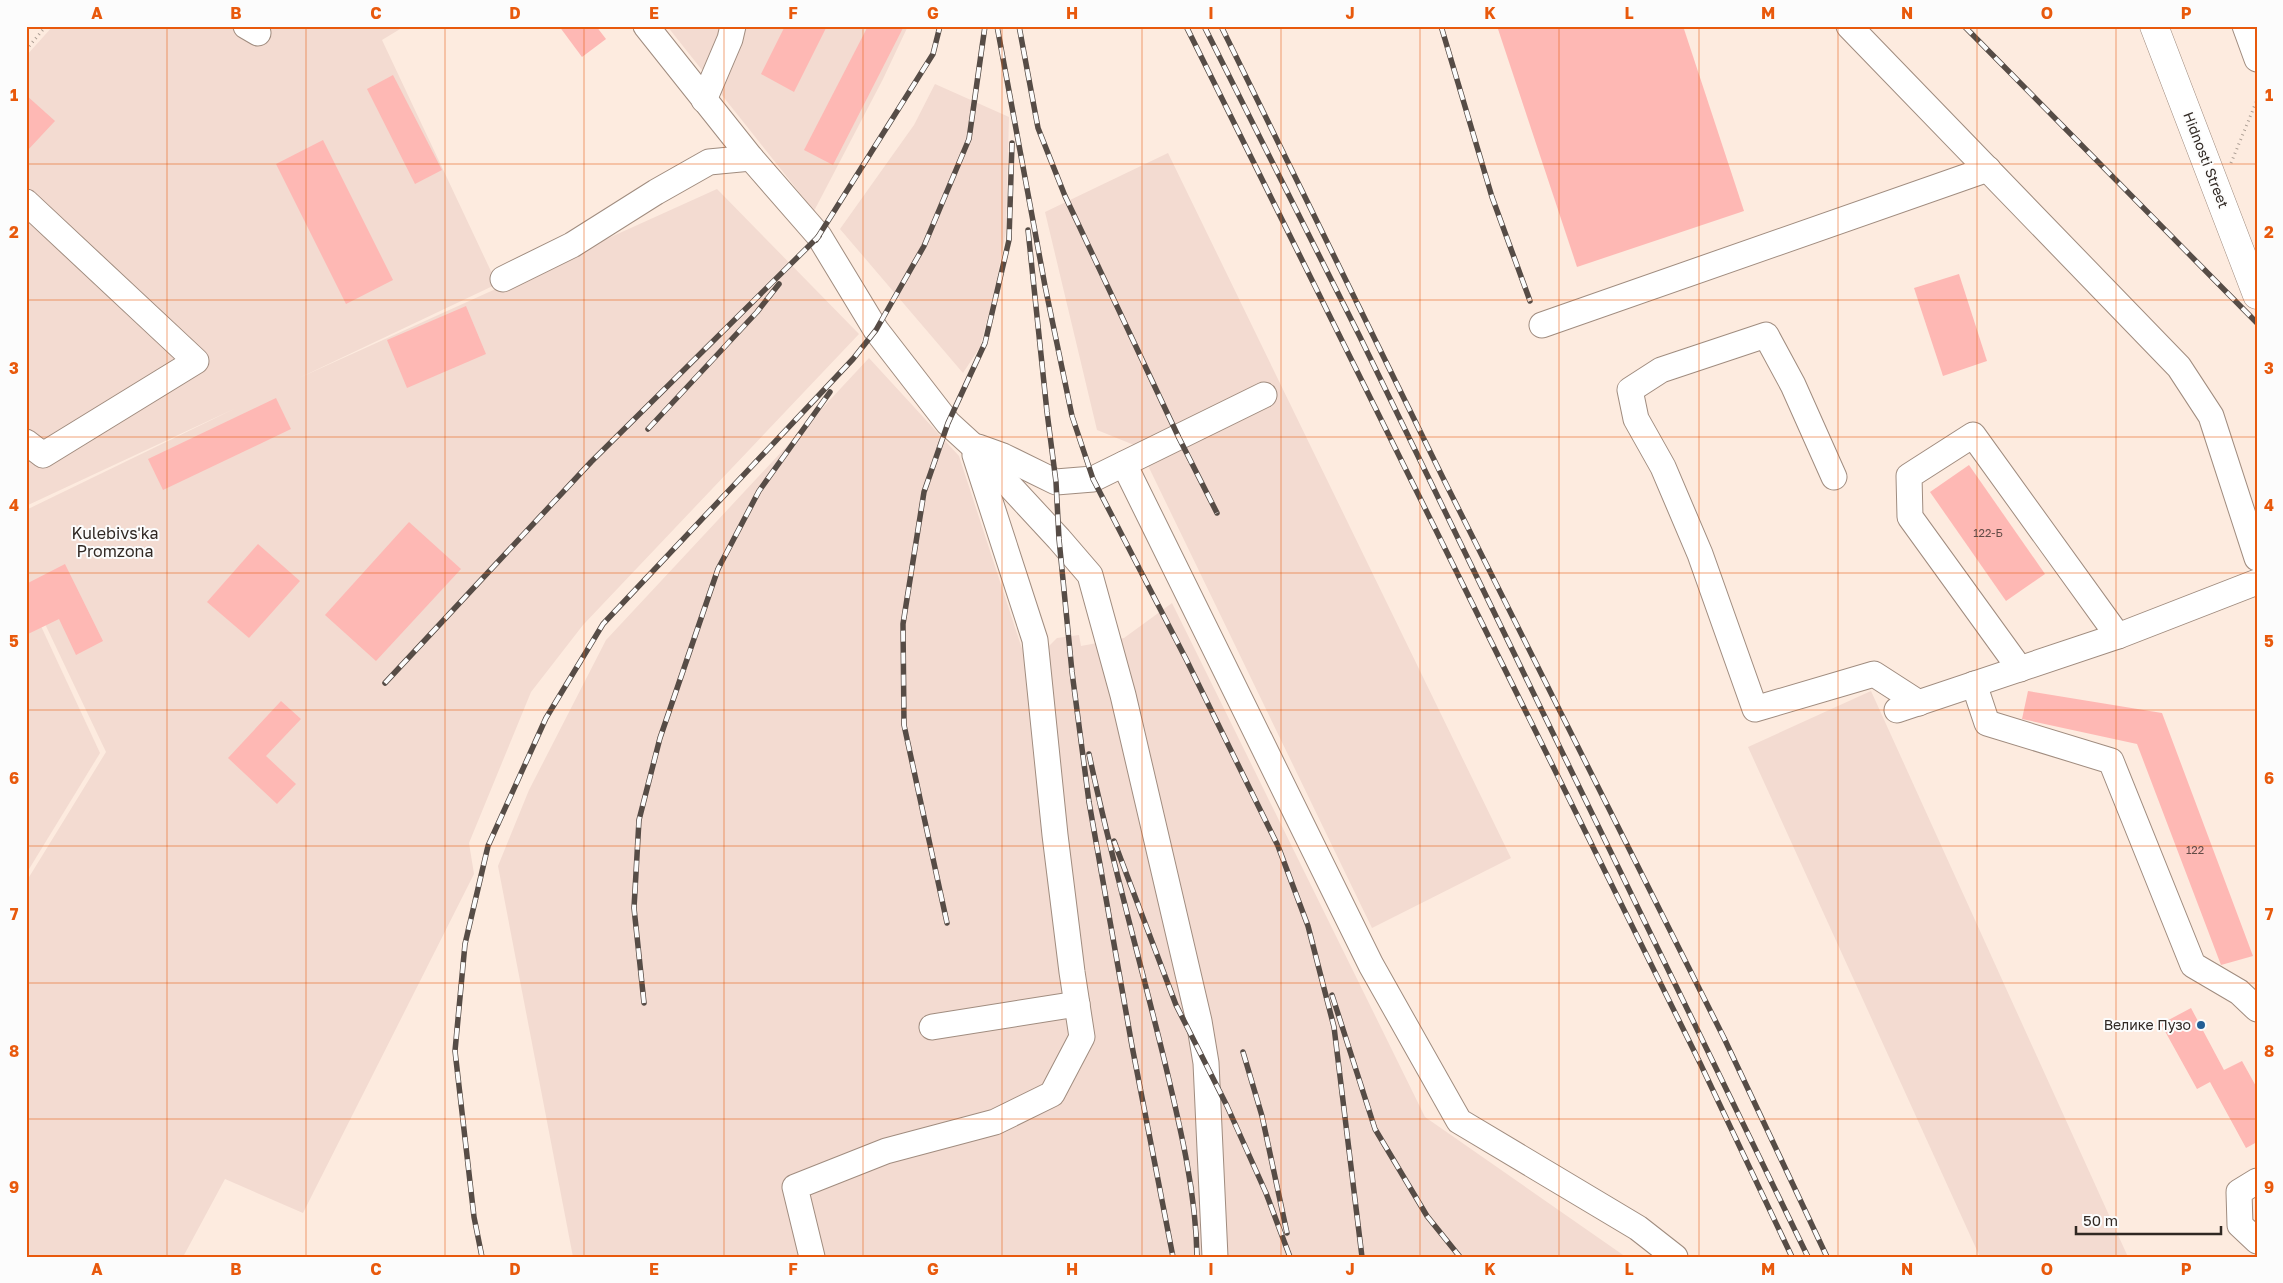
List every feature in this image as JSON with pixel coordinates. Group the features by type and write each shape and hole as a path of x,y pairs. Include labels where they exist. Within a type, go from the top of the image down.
{"main road":[{"name":"Hidnosti Street","path":"2154,26 2257,295"}],"street":[{"path":"246,26 258,33 257,26"},
{"path":"646,26 704,100 819,236 876,330 948,423 971,444 1090,575 1123,695 1199,1022 1206,1063 1215,1257"},
{"path":"704,100 730,39 733,26"},
{"path":"1849,26 2179,367 2211,416 2257,558"},
{"path":"2245,26 2257,59"},
{"path":"503,279 572,245 656,192 709,162 752,158"},
{"path":"1542,325 1988,169"},
{"path":"26,202 196,361 32,449"},
{"path":"1834,477 1793,385 1766,335 1661,370 1630,390 1636,419 1663,467 1700,554 1755,709 1874,674 1908,706 2118,636 2257,582"},
{"path":"971,444 1003,456 1056,482 1093,479 1264,395"},
{"path":"2020,669 1910,516 1909,476 1973,435 2118,636"},
{"path":"812,1257 795,1187 886,1151 995,1122 1052,1094 1082,1037 1055,835 1035,640 988,490 971,444"},
{"path":"1124,464 1371,965 1459,1121 1638,1228 1675,1257"},
{"path":"1974,684 1987,723 2111,761 2193,965 2239,992 2257,1010"},
{"path":"932,1027 1077,1004"},
{"path":"2257,1182 2239,1192 2240,1225 2257,1241"}],"path":[{"path":"26,50 46,26"},
{"path":"2230,164 2257,100"}],"shaded area":[{"path":"53,26 405,26 382,40 497,284 299,378 717,189 859,334 583,625 531,692 469,843 474,874 303,1213 225,1179 183,1257 26,1257 26,882 106,752 26,584 26,510 236,408 26,506 26,56"},
{"path":"667,26 908,26 883,79 814,211"},
{"path":"935,84 1009,117 1006,231 995,290 980,347 963,373 840,229 914,125"},
{"path":"1168,153 1511,858 1372,928 1139,447 1097,430 1045,212"},
{"path":"869,358 959,456 1028,667 1057,638 1079,635 1081,646 1124,638 1172,603 1425,1117 1626,1257 573,1257 498,866 529,790 606,640"},
{"path":"26,594 100,753 26,874"},
{"path":"1871,691 2128,1257 1980,1257 1748,747"}],"building":[{"path":"559,26 596,26 606,39 582,57"},
{"path":"785,26 827,26 794,92 761,74"},
{"path":"868,26 904,26 833,165 804,150"},
{"path":"1497,26 1683,26 1744,211 1577,267"},
{"path":"393,75 442,170 415,184 367,89"},
{"path":"26,95 55,121 26,152"},
{"path":"323,140 393,280 346,304 276,164"},
{"path":"1959,274 1987,361 1943,376 1914,288"},
{"path":"466,306 486,354 407,388 387,340"},
{"path":"276,398 291,429 163,490 148,459"},
{"path":"1969,465 2045,574 2006,601 1930,492"},
{"path":"409,522 461,569 376,661 325,615"},
{"path":"258,544 300,581 249,638 207,602"},
{"path":"65,564 103,641 76,655 59,619 26,635 26,584"},
{"path":"2028,691 2162,713 2253,956 2221,965 2137,744 2022,719"},
{"path":"281,701 301,719 266,756 296,784 277,804 228,758"},
{"path":"2191,1008 2224,1070 2242,1061 2257,1088 2257,1142 2246,1148 2210,1082 2197,1089 2161,1024"}],"railway":[{"path":"816,240 933,54 940,26"},
{"path":"482,1257 474,1217 455,1051 465,944 488,846 546,718 603,624 853,359 876,330 924,246 969,139 985,26"},
{"path":"997,26 1045,286 1072,416 1093,479 1186,659 1278,846 1308,926 1334,1027 1362,1257"},
{"path":"1019,26 1038,128 1065,196 1179,438 1217,513"},
{"path":"1186,26 1700,1063 1792,1257"},
{"path":"1204,26 1360,337 1808,1257"},
{"path":"1221,26 1446,484 1724,1038 1827,1257"},
{"path":"1441,26 1492,197 1530,301"},
{"path":"1964,26 2257,323"},
{"path":"947,923 904,725 903,624 924,492 948,423 985,343 1009,240 1012,143"},
{"path":"1028,230 1056,482 1059,539 1072,672 1089,802 1132,1046 1173,1257"},
{"path":"385,683 591,462 819,236"},
{"path":"648,429 757,312 779,284"},
{"path":"644,1003 634,908 639,820 660,738 718,569 759,491 830,392"},
{"path":"1089,754 1181,1135 1194,1208 1197,1257"},
{"path":"1114,841 1176,1005 1227,1106 1266,1193 1290,1257"},
{"path":"1332,995 1375,1129 1427,1216 1460,1257"},
{"path":"1243,1052 1262,1116 1287,1233"}],"place":[{"name":"Велике Пузо","path":"2201,1025"}],"district":[{"name":"Kulebivsʹka Promzona","path":"115,542"}]}
